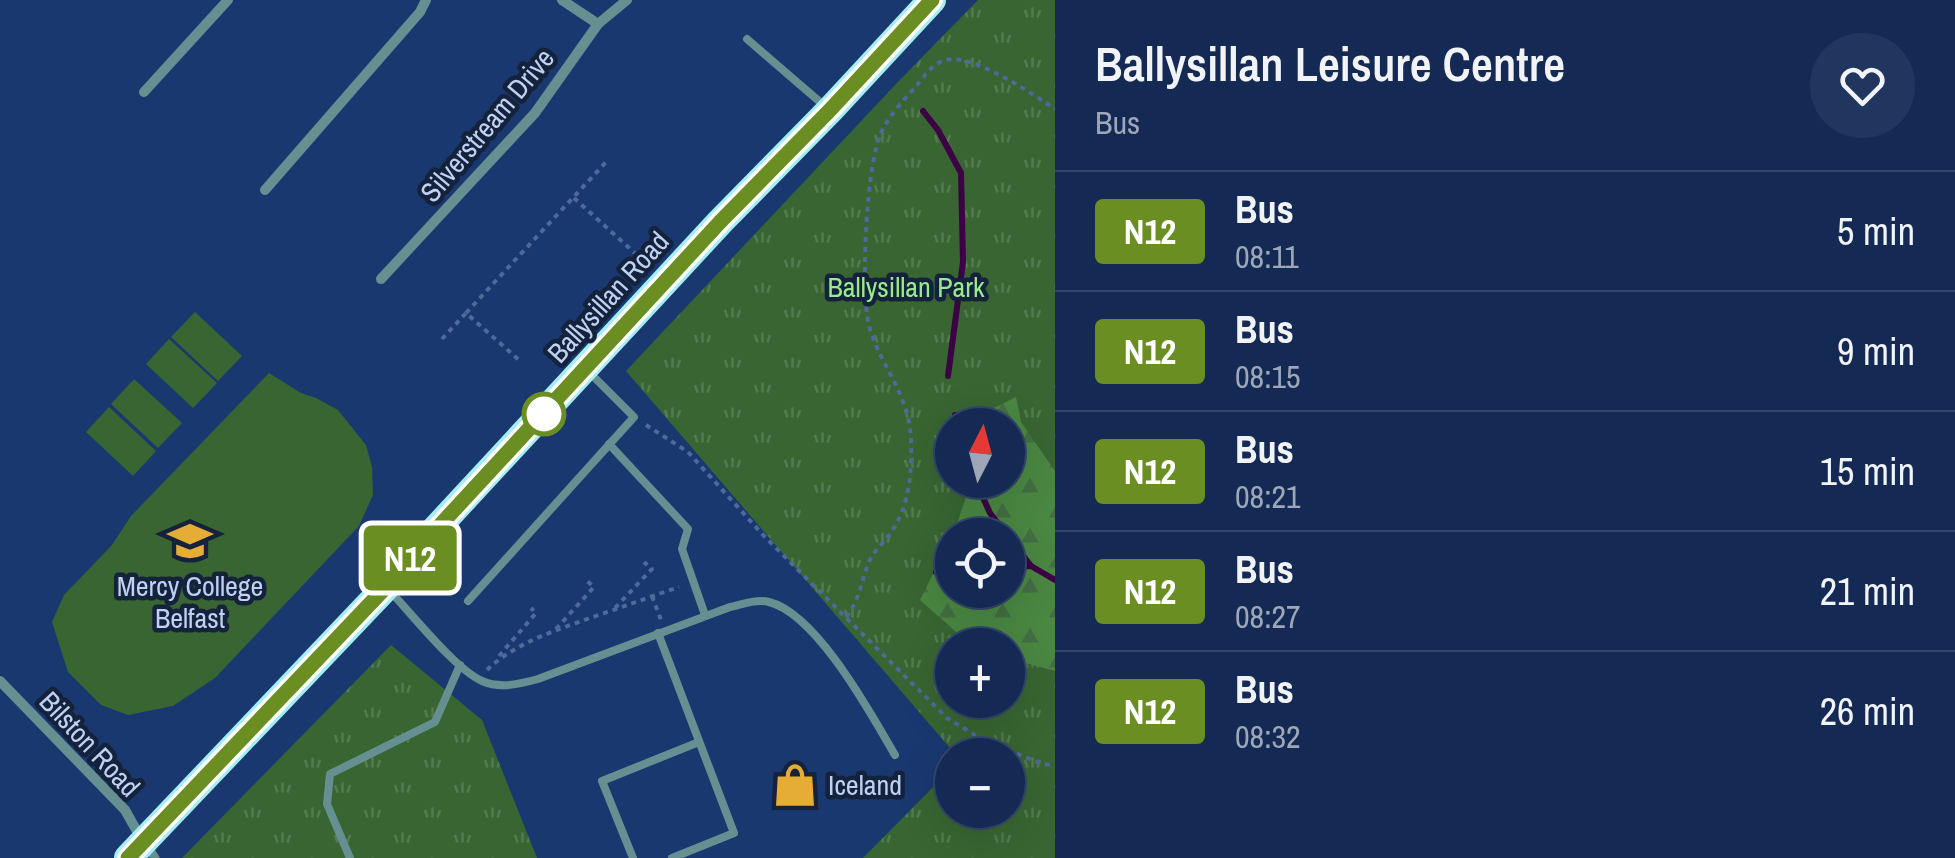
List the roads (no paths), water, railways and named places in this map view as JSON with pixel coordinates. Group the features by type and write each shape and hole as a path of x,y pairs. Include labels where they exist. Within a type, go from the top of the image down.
{"highway":[{"name":"Ballysillan Road","path":"142,852 720,222 932,0"}],"street":[{"path":"144,92 228,0"},
{"path":"265,190 420,12 426,0"},
{"path":"562,0 598,24"},
{"name":"Silverstream Drive","path":"381,280 534,113 598,24 626,0"},
{"name":"Bilston Road","path":"0,681 124,810 142,852"}],"lane":[{"path":"746,39 830,110"},
{"path":"468,601 634,417 586,369"},
{"path":"609,444 688,529 682,549 705,615"},
{"path":"386,587 460,665 479,679 500,685 538,679 705,615 762,600 787,610 816,636 856,688 896,755"},
{"path":"661,632 734,833 672,858"},
{"path":"350,858 327,804 330,774 434,722 460,665"},
{"path":"633,858 602,781 699,742"}],"waterway":[{"path":"923,111 961,173 963,262 948,376"},
{"path":"983,498 994,518"},
{"path":"1025,558 1055,580"},
{"path":"1025,567 1031,566"}],"place":[{"name":"Mercy College Belfast","path":"190,541"},
{"name":"Iceland","path":"795,785"}],"park label":[{"name":"Ballysillan Park","path":"906,287"}]}
